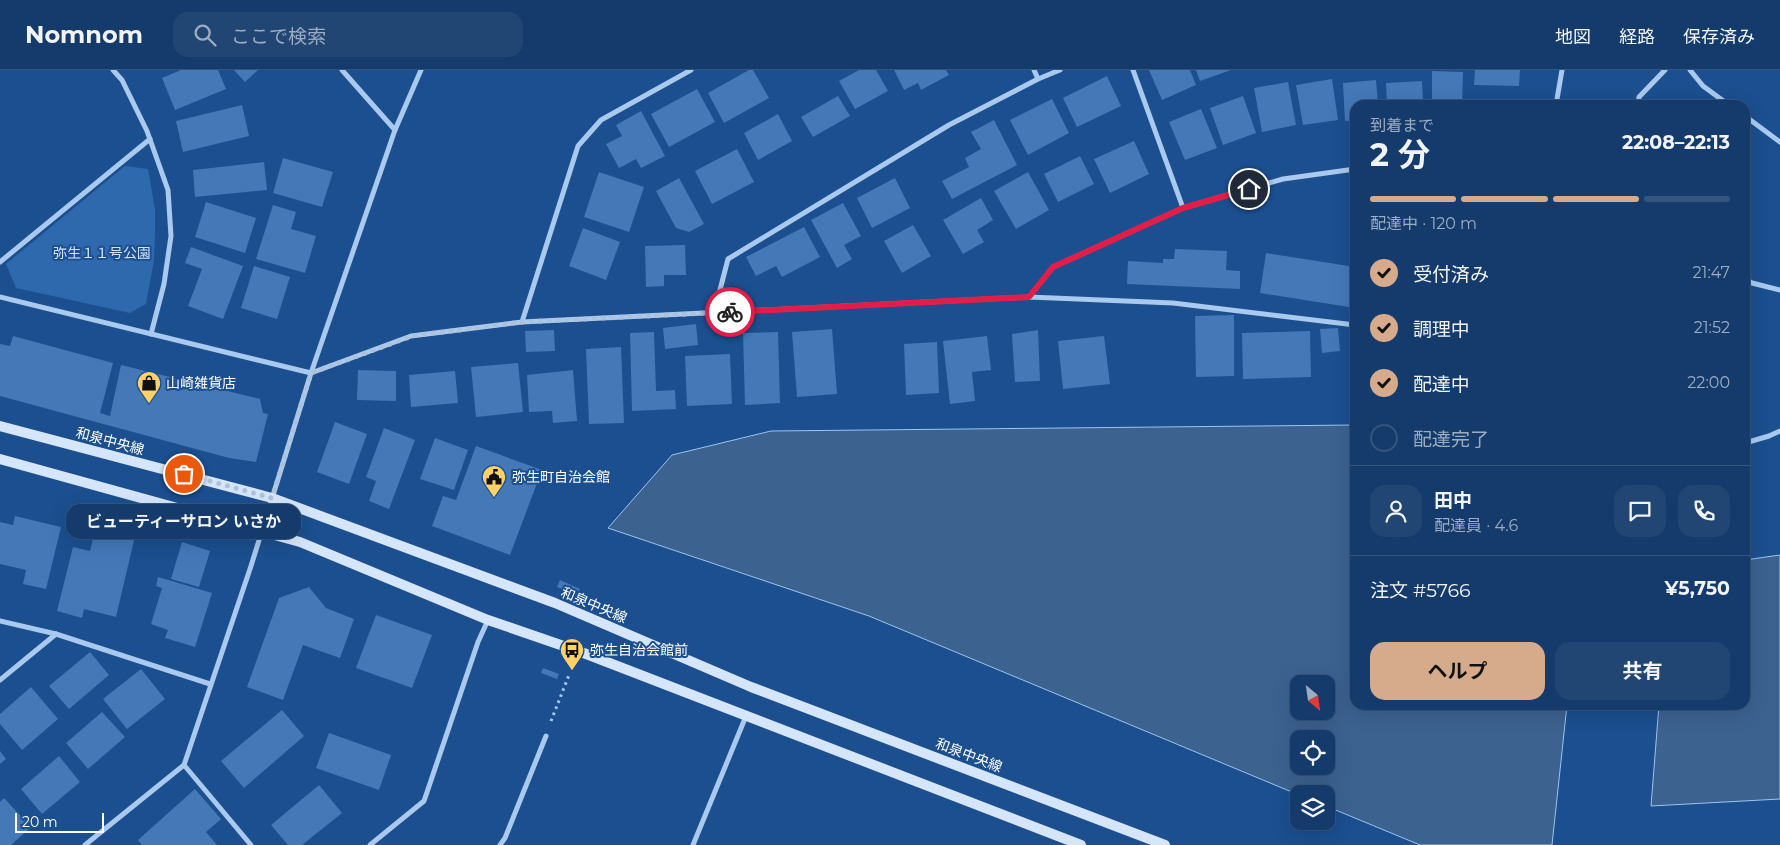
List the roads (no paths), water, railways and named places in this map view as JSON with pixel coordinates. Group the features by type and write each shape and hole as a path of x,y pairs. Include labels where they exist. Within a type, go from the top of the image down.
{"street":[{"path":"113,70 122,80 150,139 168,190 171,236 164,284 151,334"},
{"path":"342,70 395,130"},
{"path":"85,845 184,765 262,533 311,373 395,130 421,70"},
{"path":"522,322 578,146 601,120 691,70"},
{"path":"1034,70 1038,79"},
{"path":"714,313 728,258 949,125 1038,79 1060,70"},
{"path":"1133,70 1183,208"},
{"path":"1557,100 1562,70"},
{"path":"1639,100 1639,97 1666,70"},
{"path":"1690,70 1703,86 1722,100"},
{"path":"1750,120 1780,142"},
{"path":"0,262 150,139"},
{"path":"1029,297 1053,267 1183,208 1282,179 1350,170"},
{"path":"1750,282 1780,290"},
{"path":"0,297 311,373 412,336 522,322 1029,297 1173,303 1350,324"},
{"name":"和泉中央線","path":"0,426 272,498 554,604 752,687 1165,845"},
{"path":"1750,442 1780,431"},
{"path":"0,459 300,542 488,620 581,652 1081,845"},
{"path":"370,845 424,801 478,642 488,620"},
{"path":"0,621 56,634 210,684"},
{"path":"0,680 56,634"},
{"path":"693,845 746,715"},
{"path":"500,845 505,838 546,736"},
{"path":"184,765 251,845"}],"place":[{"name":"山崎雑貨店","path":"149,404"},
{"name":"ビューティーサロン いさか","path":"184,474"},
{"name":"弥生町自治会館","path":"494,498"},
{"name":"弥生自治会館前","path":"572,671"}],"park label":[{"name":"弥生１１号公園","path":"102,253"}]}
